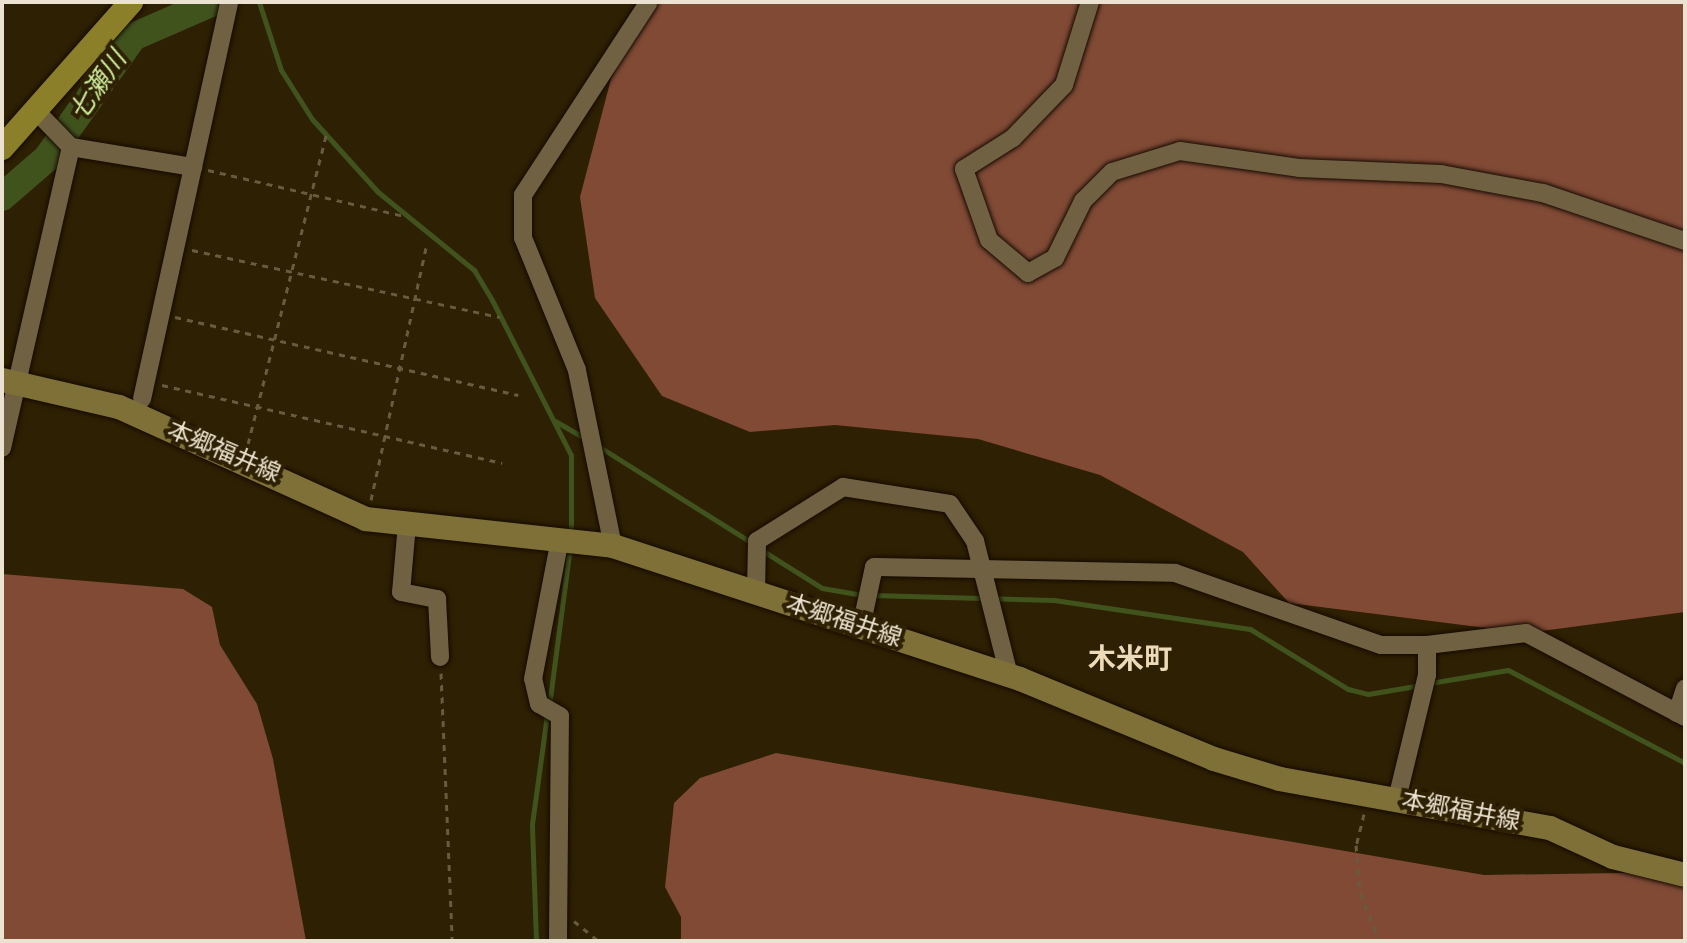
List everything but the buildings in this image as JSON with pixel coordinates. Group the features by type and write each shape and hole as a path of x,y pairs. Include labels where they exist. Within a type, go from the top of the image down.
{"main road":[{"path":"4,143 38,113 131,2"},
{"name":"本郷福井線","path":"12,382 119,407 243,460 366,519 613,546 1009,675 1214,759 1550,828 1613,857 1685,875"}],"street":[{"path":"144,390 229,2"},
{"path":"613,546 577,370 523,238 523,195 649,2"},
{"path":"1090,2 1064,85 1013,138 964,169 989,240 1028,273 1055,258 1083,201 1112,172 1180,151 1484,182 1543,193 1685,241"},
{"path":"38,113 70,147 193,167"},
{"path":"2,448 12,382 70,147"},
{"path":"756,593 757,541 843,487 950,504 975,541 1009,675"},
{"path":"407,524 401,592 437,599 440,657"},
{"path":"558,941 557,715 539,704 535,643 560,539"},
{"path":"861,627 874,567 985,573 1175,573 1381,645 1427,645 1526,633 1681,715 1685,688"},
{"path":"1397,799 1427,675 1427,645"}],"path":[{"path":"243,460 260,407 289,271 326,135"},
{"path":"193,167 404,216"},
{"path":"175,246 500,317"},
{"path":"366,519 387,436 426,247"},
{"path":"161,314 518,395"},
{"path":"144,390 260,407 502,463"},
{"path":"440,657 452,941"},
{"path":"1370,793 1356,845 1360,893 1380,941"},
{"path":"558,910 599,941"}],"shaded area":[{"path":"649,2 1685,2 1685,612 1526,633 1289,603 1243,552 1100,475 978,439 835,425 750,432 662,396 595,298 580,197 611,79"},
{"path":"2,574 183,589 212,607 220,645 257,704 273,759 306,941 2,941"},
{"path":"776,753 1484,875 1685,872 1685,941 681,941 681,917 665,887 674,803 700,778"}],"waterway":[{"name":"七瀬川","path":"2,197 47,158 133,37 213,2"},
{"path":"259,2 281,70 312,119 378,192 474,270 492,300 571,455 571,533"},
{"path":"555,421 586,439"},
{"path":"598,446 752,543"},
{"path":"760,549 822,588 862,595"},
{"path":"549,706 569,554"},
{"path":"872,595 1054,600 1250,629 1348,689 1368,694 1421,685"},
{"path":"1430,683 1508,670 1685,763"},
{"path":"536,941 532,824 547,715"}],"district":[{"name":"木米町","path":"1130,659"}]}
